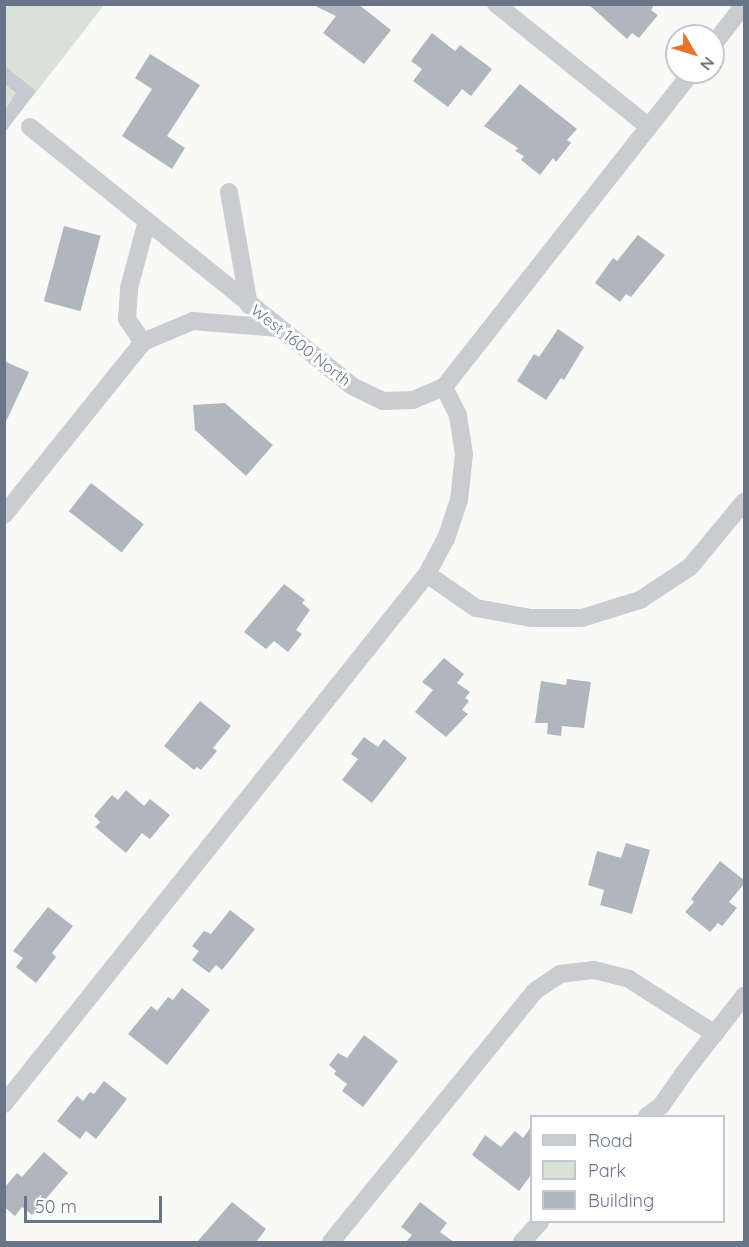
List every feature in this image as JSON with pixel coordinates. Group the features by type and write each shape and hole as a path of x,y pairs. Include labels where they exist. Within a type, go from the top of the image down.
{"street":[{"path":"496,4 649,127"},
{"path":"725,30 744,5"},
{"name":"West 1600 North","path":"30,127 352,386 383,401 413,400 444,387 683,84"},
{"path":"229,192 249,305"},
{"path":"143,342 127,319 129,288 147,221"},
{"path":"4,515 143,342 193,321 278,328"},
{"path":"4,1104 427,574 446,539 459,500 464,454 458,416 444,387"},
{"path":"427,574 476,608 531,618 582,618 640,600 690,567 744,502"},
{"path":"331,1242 536,991 560,974 594,970 629,979 715,1034"},
{"path":"656,1113 744,996"},
{"path":"522,1242 538,1223"}],"green space":[{"path":"5,5 104,5 5,132"}],"shaded area":[{"path":"5,66 36,91 5,132 5,110 16,93 5,84"}],"building":[{"path":"311,4 358,4 391,30 364,64 323,33 336,16"},
{"path":"588,4 655,4 651,10 658,15 639,38 632,33 627,39"},
{"path":"432,33 455,51 460,45 492,69 471,96 462,89 448,107 413,81 422,69 411,61"},
{"path":"150,54 200,85 167,136 185,148 172,169 122,136 152,89 135,78"},
{"path":"520,84 577,129 567,140 571,143 556,162 553,158 540,175 521,160 524,156 515,151 518,148 484,126"},
{"path":"64,226 101,236 81,311 44,301"},
{"path":"638,235 665,255 631,297 626,294 620,302 595,283 613,258 617,261"},
{"path":"558,329 584,347 564,380 561,378 546,400 517,381 534,354 539,357"},
{"path":"4,361 29,372 4,426"},
{"path":"225,403 273,445 246,476 195,430 193,405"},
{"path":"91,483 144,524 122,553 69,511"},
{"path":"284,584 305,600 302,603 310,610 296,630 302,634 288,652 274,641 266,649 244,632"},
{"path":"444,658 464,674 457,683 470,692 465,698 469,701 462,710 468,714 446,737 415,712 433,690 422,682"},
{"path":"567,679 591,682 584,728 562,726 561,736 547,734 548,723 535,723 541,681 566,685"},
{"path":"200,701 231,726 213,748 217,751 201,770 197,767 194,770 164,746"},
{"path":"364,737 378,747 384,739 407,758 372,803 342,780 358,759 351,754"},
{"path":"126,790 144,806 150,799 170,815 150,839 142,833 126,853 95,827 100,822 94,816 112,795 118,800"},
{"path":"626,843 650,850 632,914 600,905 604,890 588,885 597,851 621,858"},
{"path":"720,861 744,880 744,884 729,902 737,908 722,926 718,923 710,932 685,912 694,902 691,899"},
{"path":"48,907 73,926 52,953 56,957 36,983 16,967 23,958 13,951"},
{"path":"230,910 255,929 222,970 216,965 209,973 192,960 199,951 192,946 204,931 211,934"},
{"path":"182,988 210,1010 167,1065 128,1034 151,1006 157,1011 168,997 173,1000"},
{"path":"364,1035 398,1061 363,1107 342,1091 347,1084 334,1074 336,1071 329,1065 338,1053 347,1058"},
{"path":"104,1081 127,1099 96,1139 86,1131 80,1139 57,1121 77,1096 83,1101 90,1092 94,1094"},
{"path":"530,1128 530,1176 519,1191 472,1155 485,1135 501,1147 515,1131 523,1138"},
{"path":"44,1152 68,1173 32,1215 22,1207 15,1216 4,1207 4,1188 17,1173 22,1177"},
{"path":"232,1202 266,1229 256,1242 197,1242"},
{"path":"420,1202 447,1223 440,1232 454,1242 406,1242 412,1235 401,1227"}]}
